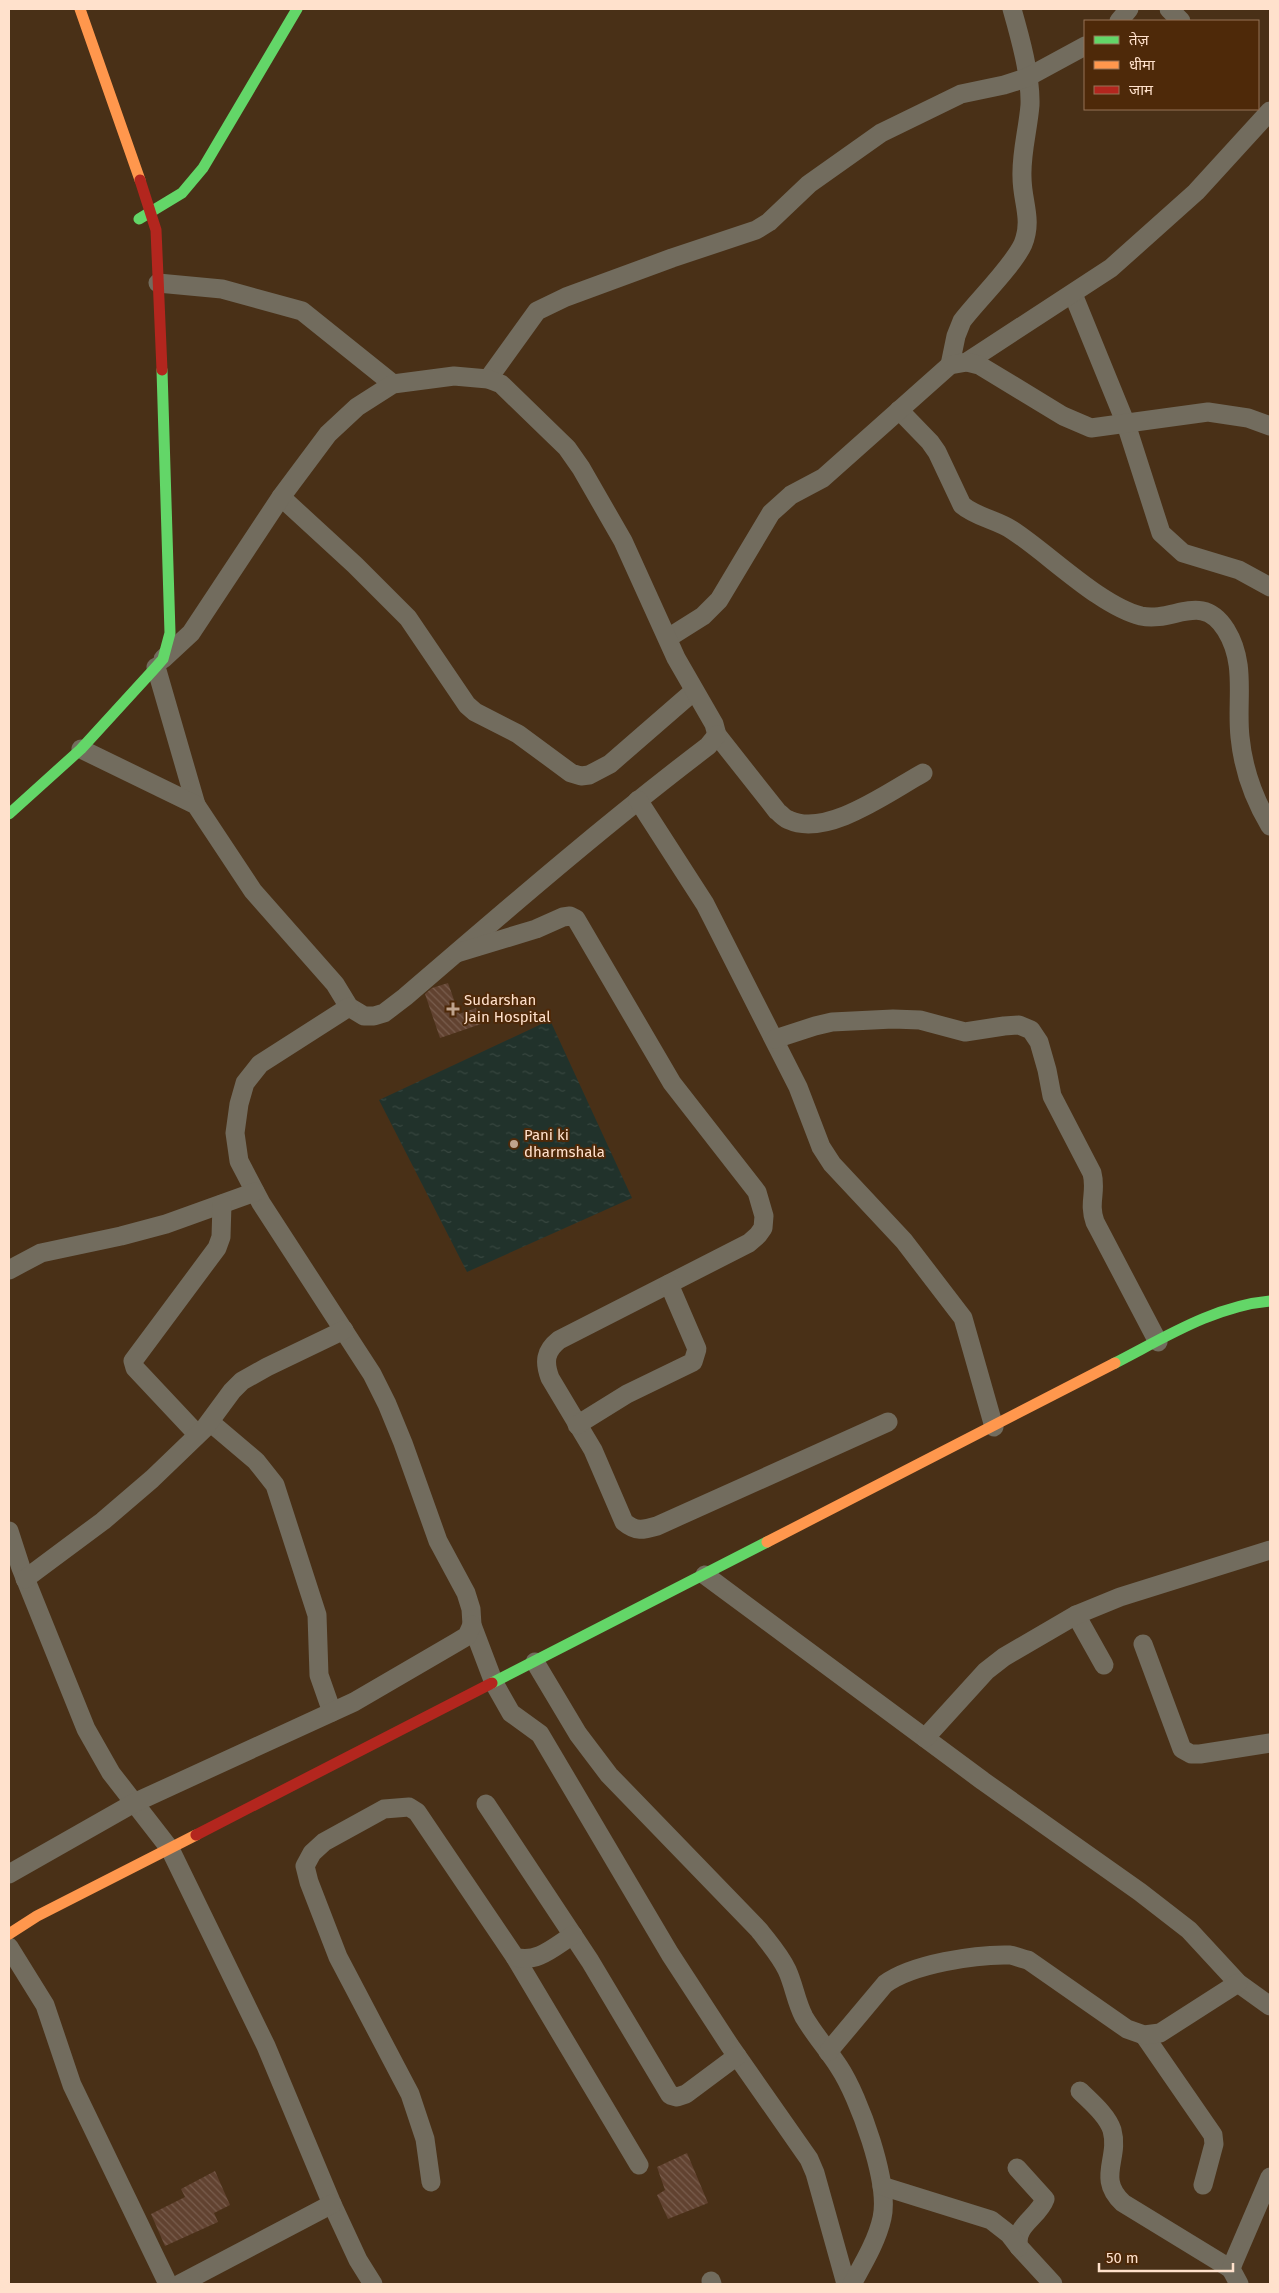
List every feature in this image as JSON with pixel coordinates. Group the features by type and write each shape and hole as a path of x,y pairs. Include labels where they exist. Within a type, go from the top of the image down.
{"main road":[{"path":"9,814 81,748 136,689 156,661 170,633 166,456 156,230 148,200 80,9"},
{"path":"159,194 135,207 140,223 182,193 203,168 297,9"},
{"path":"9,1934 38,1916 1158,1342 1227,1309 1249,1303 1270,1301"}],"street":[{"path":"958,363 962,321 1022,246 1028,229 1022,180 1022,157 1028,130 1030,103 1022,44 1012,9"},
{"path":"1120,20 1129,9"},
{"path":"1170,9 1180,20"},
{"path":"488,379 527,321 537,311 566,297 672,258 756,230 768,222 809,184 880,133 961,94 1004,85 1026,78 1084,47"},
{"path":"668,638 703,616 720,600 771,513 781,502 823,478 899,410 958,363 1073,294 1111,268 1196,192 1265,115"},
{"path":"158,283 222,289 302,311 394,384"},
{"path":"1073,294 1126,424 1161,533 1173,546 1183,553 1239,570 1270,587"},
{"path":"958,363 979,365 1090,428 1126,424 1186,413 1208,412 1248,418 1270,426"},
{"path":"717,735 708,746 638,800 384,1013 364,1016 349,1007 335,984 253,890 196,805 156,661 191,633 281,497 328,434 357,407 394,384 454,376 488,379 501,384 568,448 623,541 694,691 714,724 717,735 777,810 788,820 802,824 819,823 842,817 923,772"},
{"path":"899,410 930,442 962,505 969,511 1014,532 1106,599 1128,611 1142,616 1157,617 1187,610 1204,611 1217,616 1232,641 1238,656 1240,674 1240,736 1246,769 1270,826"},
{"path":"281,497 369,578 408,618 467,705 474,712 518,734 571,773 580,776 590,775 610,764 694,691"},
{"path":"81,748 196,805"},
{"path":"638,800 705,904 798,1087 821,1147 832,1164 904,1241 963,1318 994,1427"},
{"path":"457,953 536,929 563,916 570,916 576,919 672,1083 757,1192 764,1216 763,1228 749,1243 559,1340 551,1346 546,1357 546,1367 606,1476 624,1522 632,1529 642,1531 888,1422"},
{"path":"349,1007 260,1064 245,1083 239,1104 235,1133 239,1160 255,1192 372,1374 387,1404 403,1443 428,1517 438,1541 466,1594 471,1609 472,1624 494,1683 510,1713 540,1734 670,1954 737,2056 809,2159 815,2173 846,2284"},
{"path":"775,1040 832,1022 893,1019 920,1020 965,1032 1019,1025 1031,1030 1039,1042 1052,1096 1092,1174 1094,1190 1091,1210 1095,1222 1158,1342"},
{"path":"9,1270 41,1253 121,1236 255,1192"},
{"path":"222,1204 221,1237 217,1248 133,1360 136,1368 204,1428 256,1461 275,1485 317,1615 319,1675 332,1712"},
{"path":"578,1425 627,1394 693,1362 696,1349 669,1284"},
{"path":"25,1579 103,1521 152,1480 204,1428 232,1390 242,1381 344,1330"},
{"path":"9,1531 25,1579 86,1729 111,1774 170,1849 266,2046 332,2204 358,2260 373,2284"},
{"path":"925,1738 986,1672 1004,1657 1076,1616 1120,1597 1270,1550"},
{"path":"704,1576 1140,1892 1189,1930 1238,1983 1270,2006"},
{"path":"1076,1616 1104,1665"},
{"path":"9,1874 134,1803 354,1702 457,1642 466,1636 472,1624"},
{"path":"1143,1644 1182,1749 1192,1754 1200,1754 1270,1743"},
{"path":"536,1662 578,1734 608,1775 759,1930 777,1952 787,1971 803,2015 852,2089 868,2134 884,2198 882,2219 870,2249 852,2284"},
{"path":"486,1804 572,1935 670,2095 677,2097 686,2094 737,2056"},
{"path":"432,2182 425,2139 410,2094 338,1957 309,1882 305,1866 312,1853 324,1842 384,1809 409,1807 417,1812 515,1957 639,2165"},
{"path":"515,1957 525,1960 536,1959 572,1935"},
{"path":"9,1947 45,2005 72,2085 168,2284"},
{"path":"828,2052 880,1990 897,1975 915,1969 971,1958 1012,1955 1028,1960 1127,2029 1144,2035 1160,2033 1238,1983"},
{"path":"1144,2035 1213,2135 1214,2144 1203,2185"},
{"path":"1080,2091 1104,2117 1112,2129 1113,2142 1109,2184 1114,2194 1123,2203 1235,2277 1270,2177"},
{"path":"1017,2168 1045,2199 1042,2206 1018,2234 1019,2247"},
{"path":"882,2186 991,2220 1009,2234 1053,2284"},
{"path":"180,2284 332,2204"}],"water":[{"path":"550,1020 632,1198 467,1272 379,1100"}],"building":[{"path":"448,983 459,1014 476,1008 481,1024 440,1038 425,994 432,988"},
{"path":"687,2153 708,2203 668,2219 657,2195 665,2190 657,2167"},
{"path":"215,2171 230,2205 214,2213 218,2222 165,2246 151,2214 185,2197 181,2189"}],"traffic: fast":[{"path":"139,219 182,193 203,168 297,9"},
{"path":"9,814 81,749 163,659 170,633 162,370"},
{"path":"1115,1363 1209,1316 1249,1304 1270,1301"},
{"path":"492,1683 767,1542"}],"traffic: slow":[{"path":"80,9 140,180"},
{"path":"767,1542 1115,1363"},
{"path":"9,1934 37,1916 196,1835"}],"traffic: jam":[{"path":"140,180 156,230 162,370"},
{"path":"196,1835 492,1683"}],"place":[{"name":"Sudarshan Jain Hospital","path":"453,1009"},
{"name":"Pani ki dharmshala","path":"514,1144"}]}
